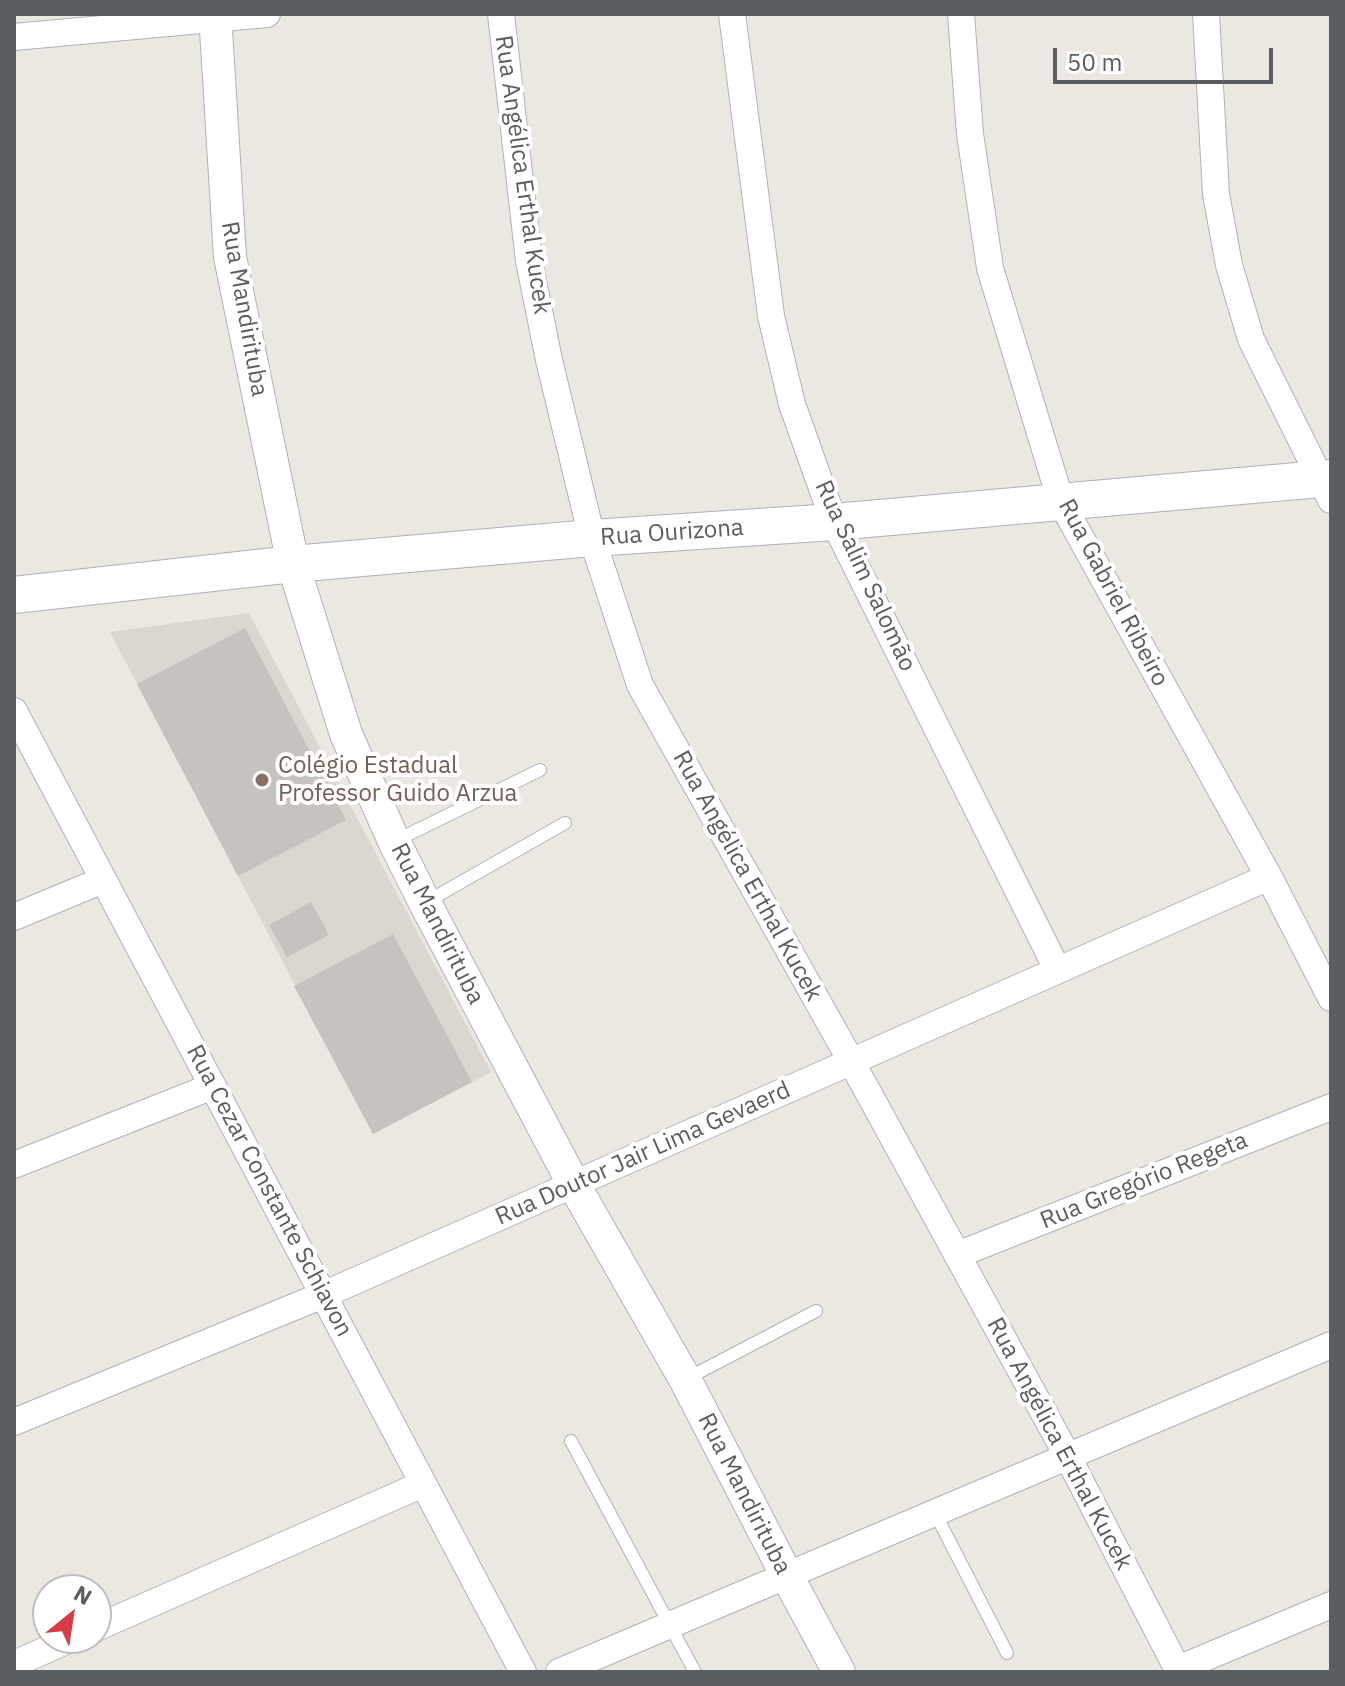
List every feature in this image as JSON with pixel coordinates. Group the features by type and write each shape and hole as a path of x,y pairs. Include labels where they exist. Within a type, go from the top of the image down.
{"main road":[{"name":"Rua Ourizona","path":"14,595 293,564 592,538 834,522 1061,502 1327,486"}],"street":[{"path":"14,37 216,16 267,14"},
{"name":"Rua Angélica Erthal Kucek","path":"501,14 529,261 549,360 592,538 640,685 1068,1457 1178,1671"},
{"name":"Rua Salim Salomão","path":"732,14 771,316 792,404 834,522 1057,969"},
{"name":"Rua Gabriel Ribeiro","path":"961,14 970,134 990,268 1061,502 1269,877 1331,998"},
{"path":"1206,14 1216,194 1229,265 1251,339 1327,486"},
{"name":"Rua Mandirituba","path":"216,16 230,257 293,564 346,734 425,903 574,1185 685,1379 839,1672"},
{"name":"Rua Cezar Constante Schiavon","path":"14,711 523,1672"},
{"name":"Rua Doutor Jair Lima Gevaerd","path":"14,1422 323,1295 1269,877"},
{"path":"14,917 103,880"},
{"path":"14,1165 213,1086"},
{"name":"Rua Gregório Regeta","path":"957,1255 1331,1107"},
{"path":"559,1672 1331,1345"},
{"path":"112,1621 423,1484"},
{"path":"1178,1671 1331,1605"},
{"path":"14,1664 37,1654"}],"lane":[{"path":"394,841 540,770"},
{"path":"425,903 565,823"},
{"path":"685,1379 816,1311"},
{"path":"571,1441 695,1672"},
{"path":"935,1513 1007,1653"}],"shaded area":[{"name":"Colégio Estadual Professor Guido Arzua","path":"249,613 491,1072 373,1134 110,632"}],"building":[{"path":"245,628 346,820 238,876 137,684"},
{"path":"311,902 329,935 287,957 269,925"},
{"path":"393,934 472,1082 373,1134 294,986"}],"place":[{"name":"Colégio Estadual Professor Guido Arzua","path":"262,780"}]}
